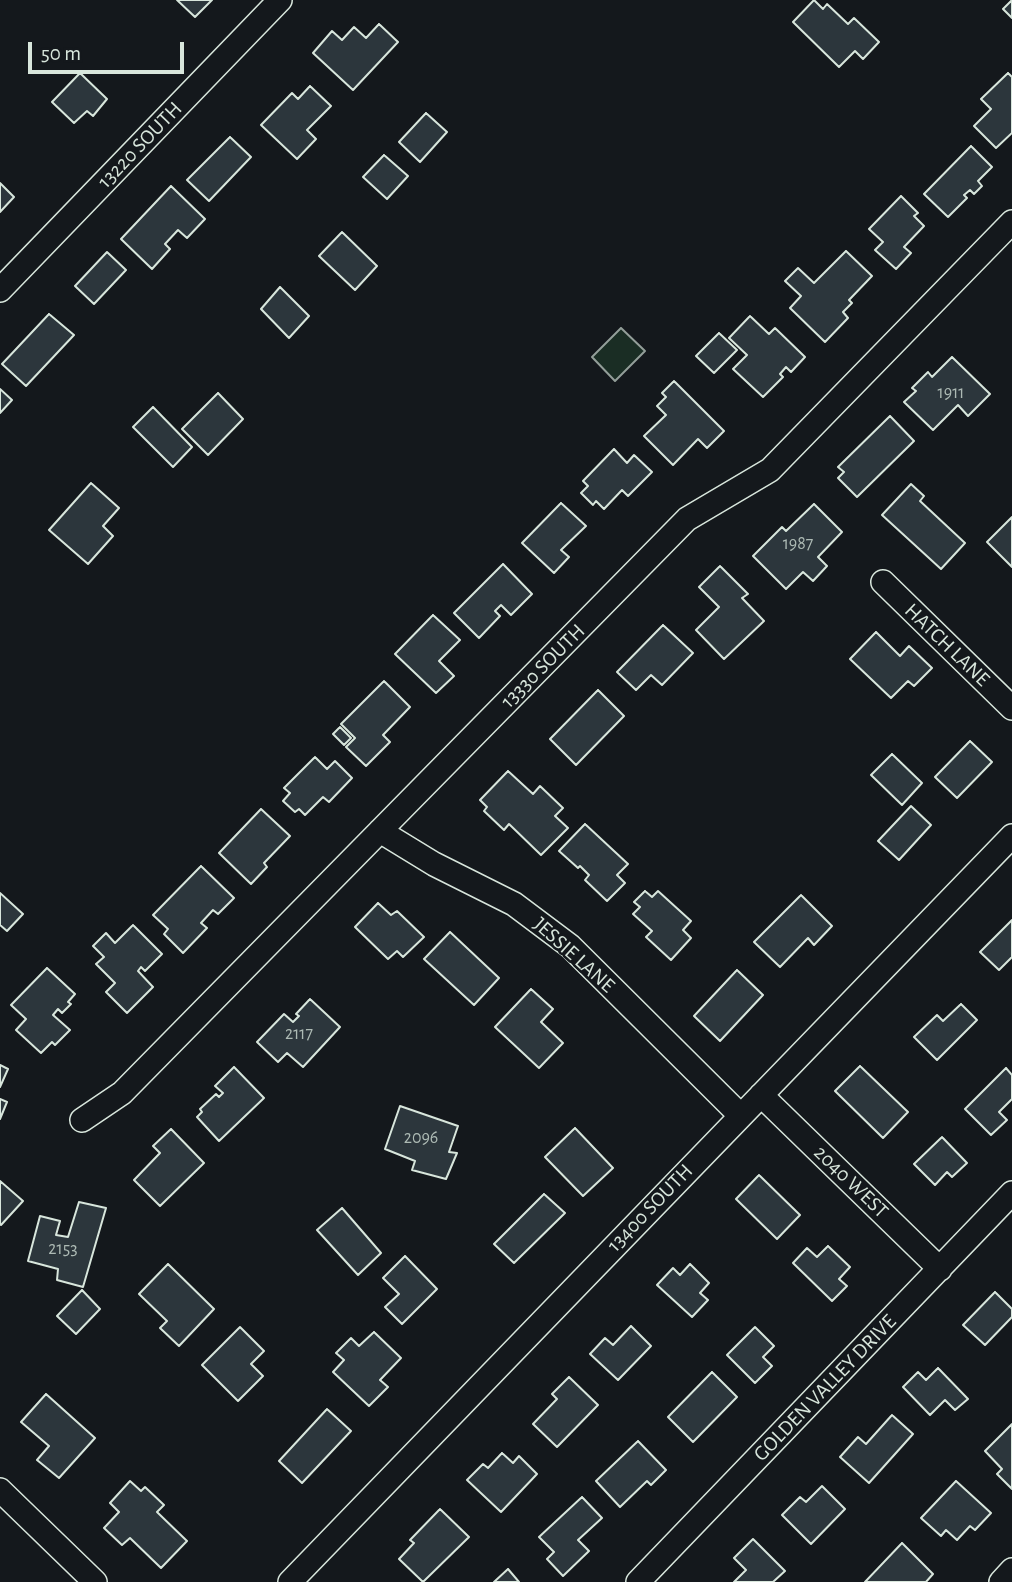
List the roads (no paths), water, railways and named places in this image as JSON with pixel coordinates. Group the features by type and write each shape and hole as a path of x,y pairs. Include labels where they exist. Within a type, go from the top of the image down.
{"street":[{"name":"13220 SOUTH","path":"0,290 280,0"},
{"name":"13330 SOUTH","path":"82,1120 122,1093 687,519 770,470 1012,222"},
{"name":"HATCH LANE","path":"883,582 1012,708"},
{"name":"JESSIE LANE","path":"380,831 434,864 514,904 570,946 740,1115"},
{"name":"13400 SOUTH","path":"290,1582 1012,836"},
{"name":"2040 WEST","path":"761,1095 940,1269"},
{"name":"GOLDEN VALLEY DRIVE","path":"638,1582 1012,1194"},
{"path":"0,1490 95,1582"},
{"path":"1001,1582 1012,1570"}]}
